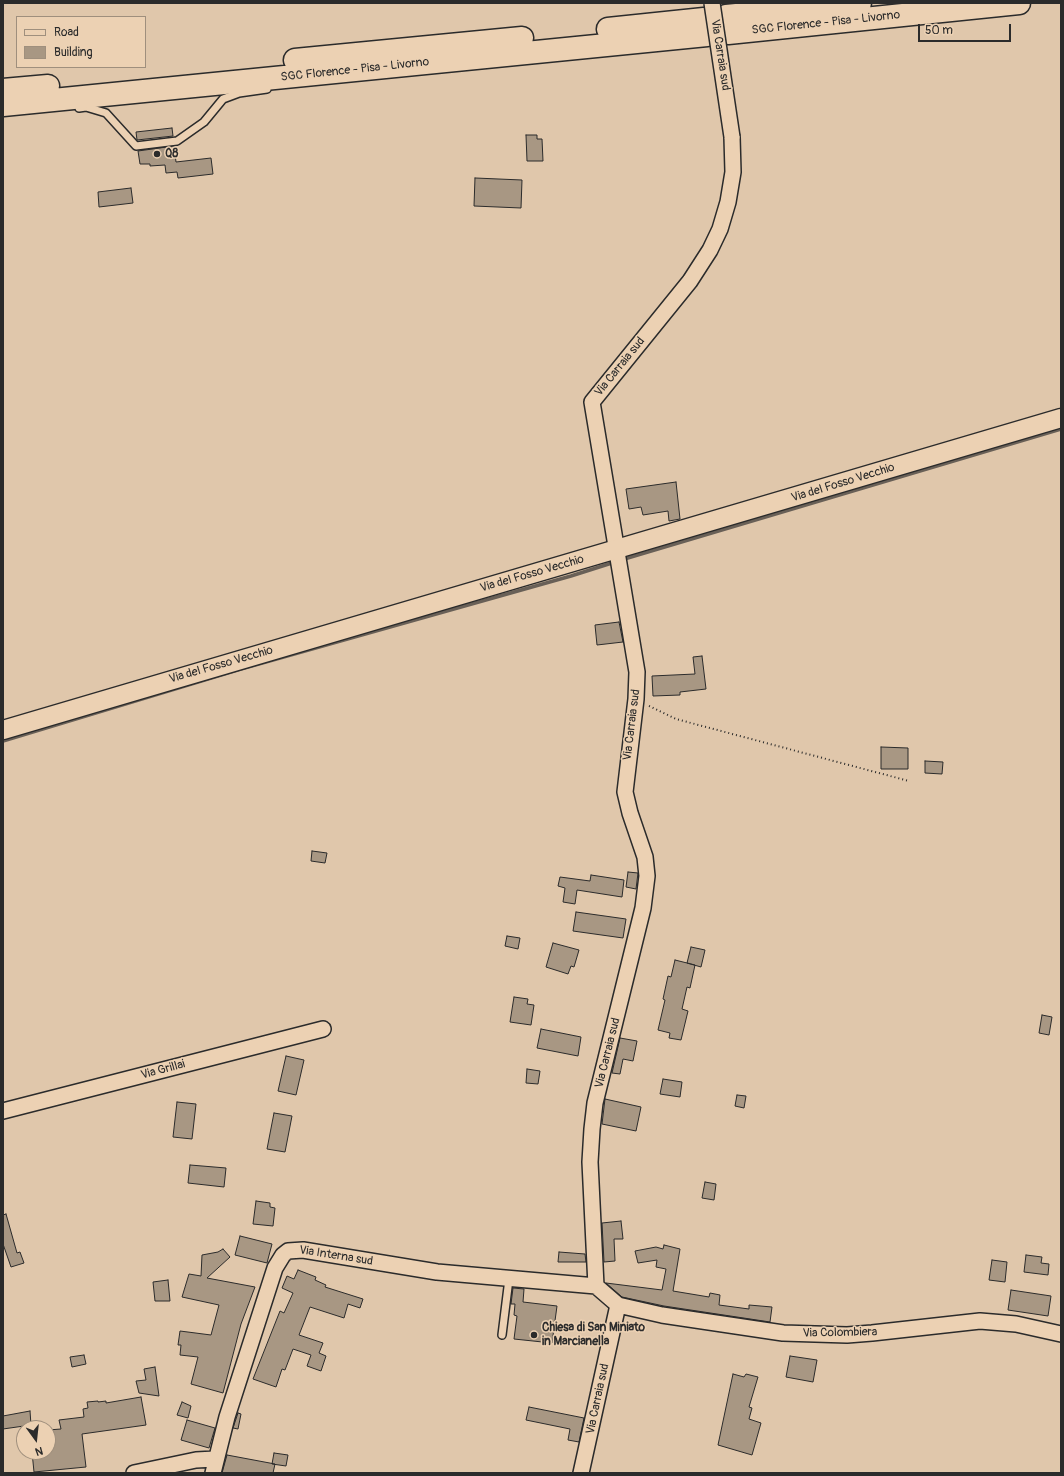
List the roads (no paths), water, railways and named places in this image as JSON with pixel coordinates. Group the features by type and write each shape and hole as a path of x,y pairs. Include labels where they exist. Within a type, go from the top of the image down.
{"highway":[{"name":"SGC Florence - Pisa - Livorno","path":"3,105 404,65 715,21 860,3"},
{"name":"SGC Florence - Pisa - Livorno","path":"3,90 715,21 1019,3"}],"street":[{"name":"Via Carraia sud","path":"596,1286 590,1162 592,1129 596,1103 643,908 647,876 645,858 630,813 625,792 636,699 637,672 592,402 690,281 710,250 720,229 728,202 733,172 732,137 715,21"},
{"name":"Via del Fosso Vecchio","path":"3,730 618,557 1061,418"},
{"name":"Via Grillai","path":"3,1111 323,1029"},
{"name":"Via Interna sud","path":"214,1466 226,1417 274,1268 283,1255 288,1251 303,1250 429,1271 596,1286"},
{"path":"596,1286 618,1305"},
{"name":"Via Carraia sud","path":"581,1473 618,1305"},
{"name":"Via Colombiera","path":"618,1305 662,1316 784,1332 859,1334 980,1321 1016,1324 1061,1334"},
{"path":"134,1473 196,1460 214,1466"}],"lane":[{"path":"378,75 404,65"},
{"path":"71,109 86,107 106,113 136,146 177,141 204,122 223,99 239,93 272,89"},
{"path":"502,1335 509,1279"}],"waterway":[{"path":"621,560 1061,429"},
{"path":"3,741 241,669 571,576 615,562"}],"place":[{"name":"Q8","path":"157,154"},
{"name":"Chiesa di San Miniato in Marcianella","path":"534,1335"}]}
